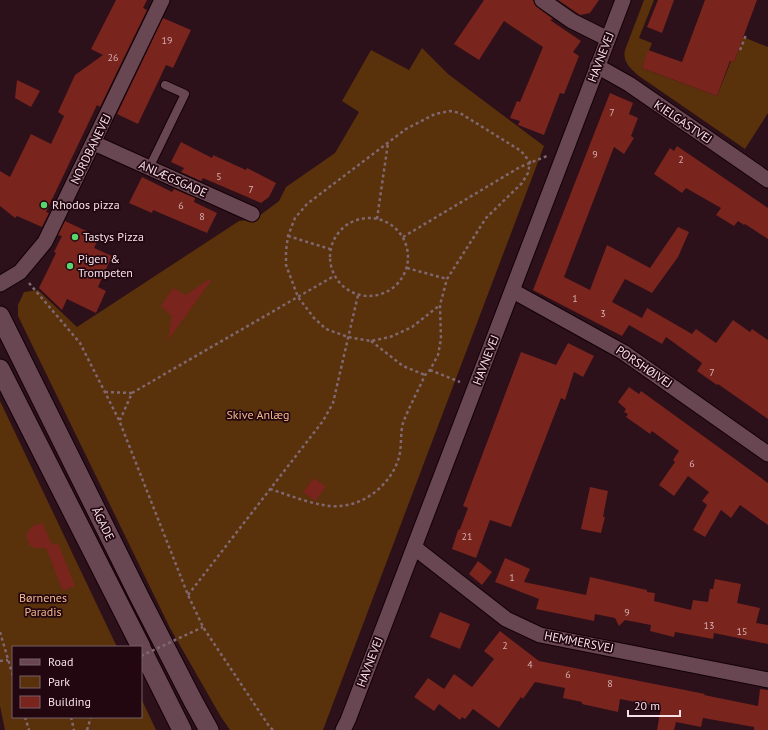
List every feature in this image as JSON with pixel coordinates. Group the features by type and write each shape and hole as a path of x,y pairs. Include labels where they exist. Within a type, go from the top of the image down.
{"street":[{"name":"NORDBANEVEJ","path":"0,284 20,272 46,242 162,0"},
{"path":"542,0 572,21 608,39"},
{"name":"HAVNEVEJ","path":"346,727 375,647 415,548 623,0"},
{"name":"KIELGASTVEJ","path":"597,66 629,84 768,180"},
{"name":"ANLÆGSGADE","path":"94,143 252,214"},
{"name":"PORSHØJVEJ","path":"513,291 623,352 768,454"},
{"name":"ÅGADE","path":"0,316 139,596 193,702 209,730"},
{"name":"ÅGADE","path":"0,369 140,646"},
{"name":"HEMMERSVEJ","path":"415,548 506,619 540,635 768,680"},
{"name":"ÅGADE","path":"142,649 182,730"}],"lane":[{"path":"149,168 185,94 165,85"}],"path":[{"path":"740,50 746,35"},
{"path":"270,490 322,504 338,506 353,504 373,494 390,478 399,457 403,424 424,375 430,370 438,355 441,339 440,305 447,278 486,218 522,183 528,173 530,162 521,151 460,113 450,111 435,114 406,129 307,204 295,218 288,236 286,251 286,264 298,297 314,318 326,329 348,337 371,341 390,337 412,327 440,305"},
{"path":"377,219 388,143"},
{"path":"403,237 530,162 567,149"},
{"path":"369,217 382,219 394,226 403,237 407,246 407,268 402,279 393,288 382,294 370,297 358,295 348,291 334,276 329,263 330,249 335,236 344,226 356,219 369,217"},
{"path":"288,236 330,249"},
{"path":"407,268 447,278"},
{"path":"20,272 80,343 119,420 188,595 203,627 273,730"},
{"path":"105,392 132,393 334,276"},
{"path":"188,595 324,421 333,403 358,295"},
{"path":"371,341 403,366 424,375"},
{"path":"430,370 475,388"},
{"path":"119,420 132,393"},
{"path":"142,656 203,627"},
{"path":"0,632 12,673"},
{"path":"0,661 8,660"},
{"path":"25,718 29,730"},
{"path":"71,718 74,730"},
{"path":"87,730 91,718"}],"green space":[{"path":"644,0 654,0 639,38 652,43 642,68 717,96 731,61 734,62 743,37 768,47 768,113 745,149 639,76 628,65 624,54"},
{"name":"Skive Anlæg","path":"422,48 448,74 544,146 323,730 230,730 170,628 18,316 18,305 24,292 38,290 77,327 239,221 255,219 279,201 286,187 335,153 359,112 342,101 371,50 409,70"},
{"name":"Børnenes Paradis","path":"0,401 117,646 12,646 12,718 142,718 142,700 156,730 5,730 0,706"}],"building":[{"path":"116,0 147,0 143,8 147,10 100,107 97,105 46,212 49,213 42,227 17,216 15,218 0,206 0,171 10,177 31,134 51,144 64,116 58,112 75,75 103,55 91,49"},
{"path":"484,0 533,0 537,7 553,19 550,20 581,41 573,52 579,56 564,94 560,93 544,135 518,125 520,121 510,118 517,101 520,102 543,47 504,21 479,60 454,44"},
{"path":"558,0 599,0 590,13 580,15"},
{"path":"658,0 674,0 662,33 647,27"},
{"path":"705,0 757,0 734,62 730,61 717,96 642,68 648,50 682,62"},
{"path":"163,18 191,30 173,68 166,65 138,124 117,114"},
{"path":"17,80 40,91 31,107 15,98"},
{"path":"610,93 633,103 629,114 638,118 631,136 634,138 624,154 614,147 564,277 590,290 607,245 650,268 678,227 689,232 678,257 652,293 625,279 612,302 642,318 647,308 692,334 696,329 716,343 733,320 750,332 752,329 768,340 768,419 697,371 702,363 666,337 662,344 629,325 622,336 533,290"},
{"path":"181,142 212,158 213,155 246,170 247,168 276,183 269,197 261,203 203,178 201,181 181,172 184,168 171,162"},
{"path":"677,146 768,208 768,239 738,221 734,226 716,215 721,208 686,188 682,193 654,174 670,148 674,151"},
{"path":"142,177 172,192 174,189 195,198 194,202 217,213 207,233 153,210 152,213 129,203"},
{"path":"65,221 99,237 94,248 112,256 98,287 106,291 96,313 67,299 62,310 39,288 56,253 54,252 62,236 58,235"},
{"path":"209,279 211,281 168,340 172,316 161,306 173,288 186,295"},
{"path":"568,343 594,356 583,377 574,372 565,400 561,398 511,527 490,520 476,558 452,549 458,530 460,529 468,508 463,506 521,352 556,365"},
{"path":"629,387 639,394 641,391 768,483 768,525 740,505 731,518 721,510 705,537 693,530 707,505 702,501 709,492 688,476 674,496 659,485 675,462 673,460 679,451 652,431 650,434 626,417 628,414 624,412 626,409 618,402"},
{"path":"314,478 326,487 315,501 303,492"},
{"path":"590,487 608,491 603,517 605,517 601,533 581,529"},
{"path":"43,523 52,545 58,543 75,586 63,591 46,548 35,548 30,546 26,536 32,526"},
{"path":"505,558 530,569 524,582 586,595 590,577 647,590 647,592 655,593 654,601 691,610 693,600 708,602 710,589 713,589 715,579 741,584 737,603 760,608 756,623 768,625 768,644 714,633 713,639 675,632 674,637 650,631 651,625 625,620 619,626 615,618 595,614 594,621 536,609 539,599 495,582"},
{"path":"478,561 492,572 482,585 469,574"},
{"path":"440,612 470,624 460,649 430,637"},
{"path":"500,631 539,661 758,706 760,689 768,690 768,730 754,730 754,727 703,718 701,727 676,722 674,730 657,730 661,707 620,699 618,712 563,698 565,688 535,682 523,699 521,697 499,728 473,709 465,719 462,717 460,720 439,704 434,711 414,697 428,678 444,689 454,674 472,687 494,659 484,651"}],"place":[{"name":"Rhodos pizza","path":"44,205"},
{"name":"Tastys Pizza","path":"75,237"},
{"name":"Pigen & Trompeten","path":"70,266"}]}
